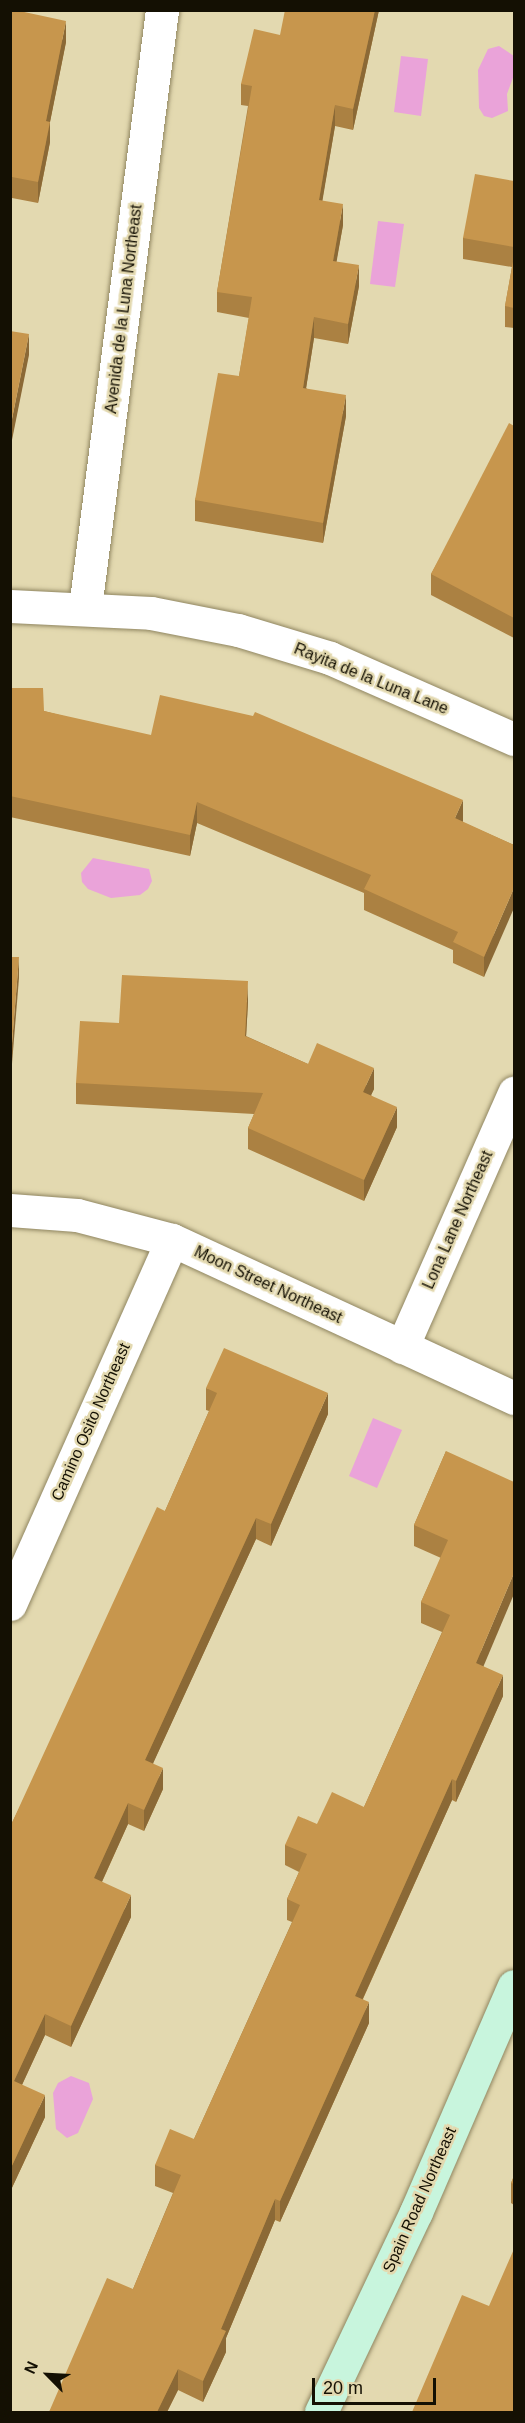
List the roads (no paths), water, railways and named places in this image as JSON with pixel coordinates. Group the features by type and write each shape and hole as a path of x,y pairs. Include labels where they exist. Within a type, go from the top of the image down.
{"street":[{"name":"Avenida de la Luna Northeast","path":"85,608 162,10"},
{"name":"Rayita de la Luna Lane","path":"10,606 151,613 279,642 330,658 514,740"},
{"name":"Lona Lane Northeast","path":"402,1347 514,1093"},
{"name":"Moon Street Northeast","path":"10,1210 77,1215 172,1240 514,1398"},
{"name":"Camino Osito Northeast","path":"10,1605 172,1240"},
{"name":"Spain Road Northeast","path":"321,2412 416,2212 514,1986"}]}
